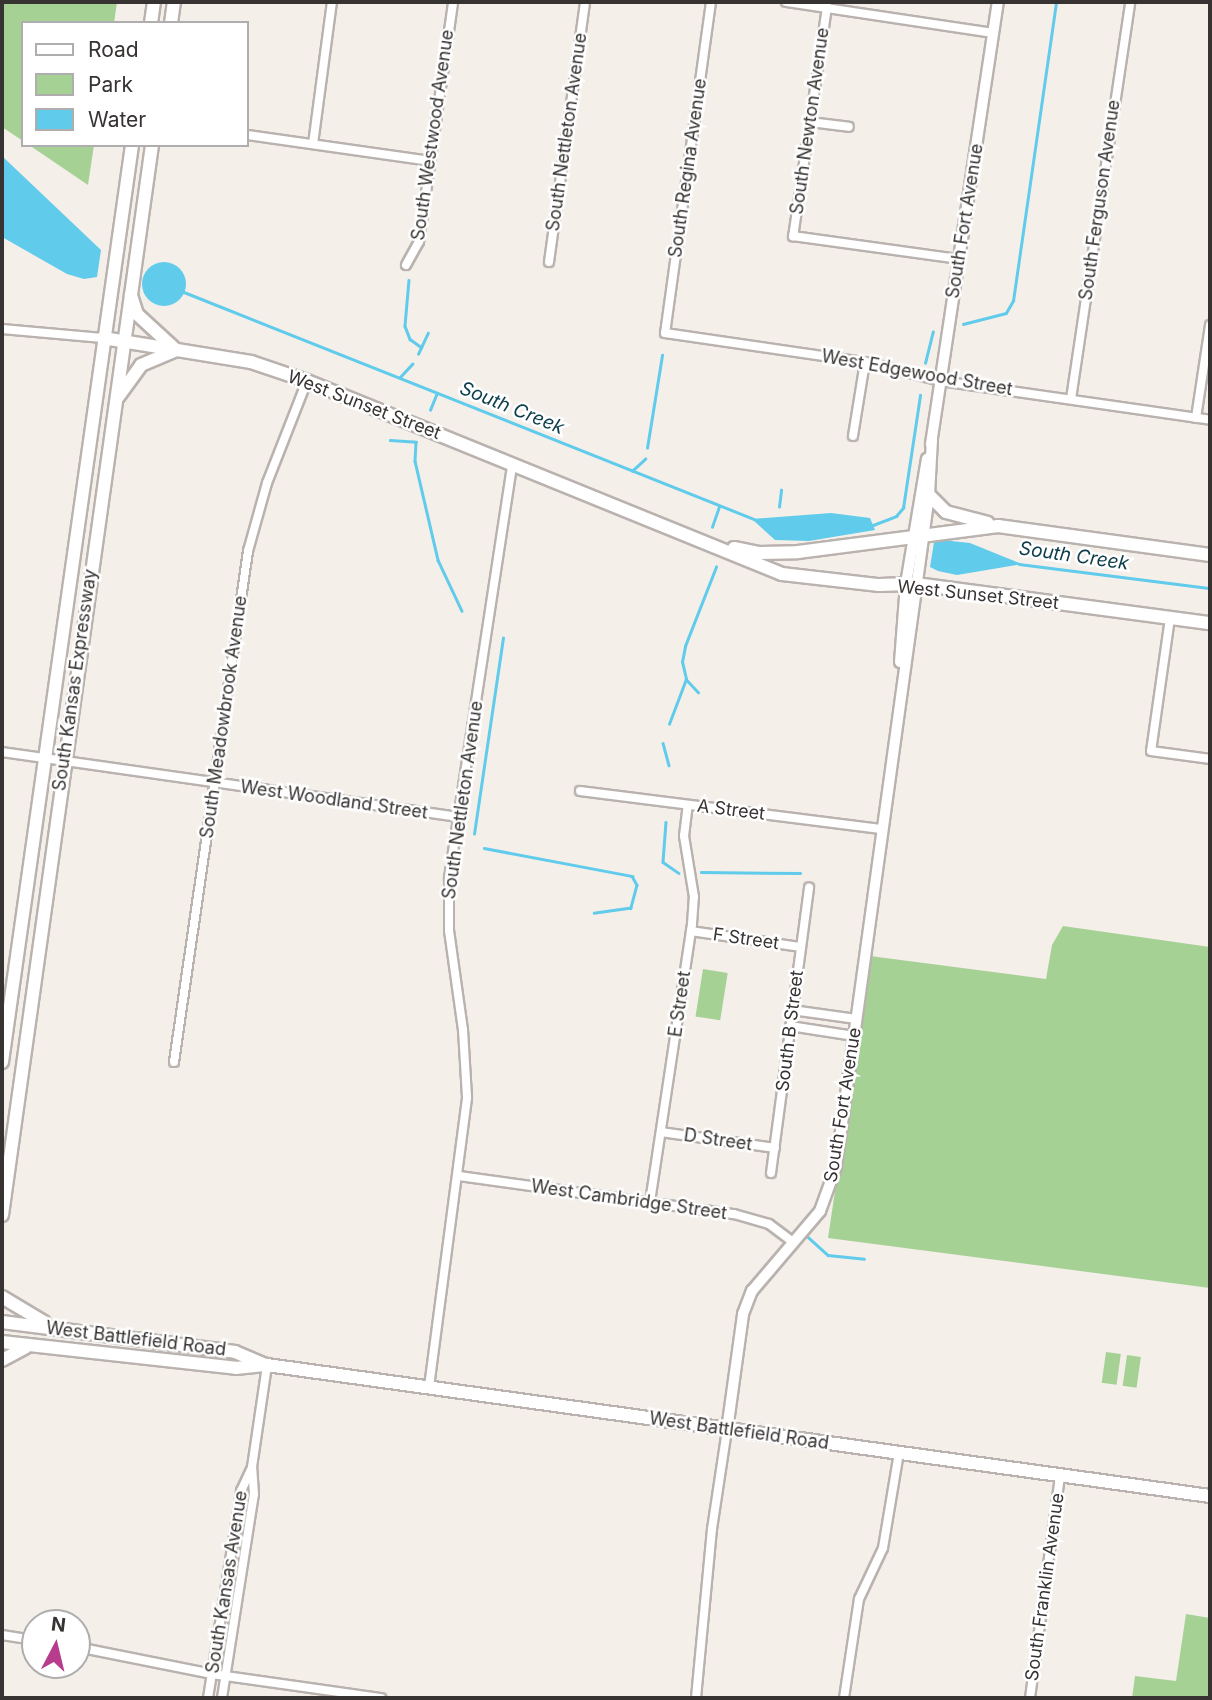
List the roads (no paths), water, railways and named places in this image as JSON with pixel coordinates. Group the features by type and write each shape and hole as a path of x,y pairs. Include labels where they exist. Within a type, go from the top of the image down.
{"main road":[{"path":"151,21 154,2"},
{"path":"171,21 174,2"},
{"name":"South Kansas Expressway","path":"2,1062 4,1027 132,147"},
{"name":"South Kansas Expressway","path":"2,1215 152,147"},
{"path":"114,403 141,365 176,350 137,314 130,291"},
{"name":"West Sunset Street","path":"103,338 251,362 307,381 782,574 879,585 911,584 1210,623"},
{"path":"929,495 946,512 999,526"},
{"name":"West Sunset Street","path":"710,544 759,553 798,552 999,526 1210,555"},
{"path":"2,1297 37,1320 92,1333"},
{"name":"West Battlefield Road","path":"2,1322 235,1352 267,1365"},
{"name":"West Battlefield Road","path":"2,1342 236,1368 267,1365 1210,1496"},
{"path":"2,1360 18,1349 39,1346"}],"street":[{"path":"313,144 332,2"},
{"name":"South Westwood Avenue","path":"407,265 419,242 453,2"},
{"name":"South Nettleton Avenue","path":"549,262 585,2"},
{"name":"South Regina Avenue","path":"665,333 711,2"},
{"path":"786,2 993,33"},
{"name":"South Fort Avenue","path":"696,1698 712,1529 747,1303 759,1280 820,1211 833,1181 900,693 911,584 998,2"},
{"name":"South Ferguson Avenue","path":"1071,399 1130,2"},
{"name":"South Newton Avenue","path":"827,7 793,236 959,259"},
{"path":"810,122 849,127"},
{"path":"248,135 430,161"},
{"path":"1196,418 1210,325"},
{"name":"West Sunset Street","path":"2,329 103,338"},
{"name":"West Edgewood Street","path":"665,333 864,362 942,381 1210,420"},
{"path":"853,436 864,362"},
{"name":"South Meadowbrook Avenue","path":"174,1062 251,535 307,381"},
{"name":"South Fort Avenue","path":"918,535 929,495 932,440"},
{"name":"South Nettleton Avenue","path":"429,1387 459,1176 466,1076 448,908 458,817 512,464"},
{"path":"1170,618 1152,751 1210,759"},
{"name":"West Woodland Street","path":"2,752 458,817"},
{"name":"A Street","path":"580,791 881,829"},
{"name":"E Street","path":"650,1202 691,931 694,897 684,836 688,805"},
{"name":"South B Street","path":"771,1173 808,888"},
{"name":"F Street","path":"691,931 801,947"},
{"path":"792,1010 856,1019"},
{"path":"790,1026 854,1036"},
{"name":"D Street","path":"661,1132 775,1148"},
{"name":"West Cambridge Street","path":"459,1176 754,1218 793,1242"},
{"name":"South Kansas Avenue","path":"222,1698 254,1494 252,1467 267,1365"},
{"path":"844,1698 859,1599 883,1548 899,1452"},
{"name":"South Kansas Avenue","path":"208,1698 241,1490 252,1467"},
{"name":"South Franklin Avenue","path":"1030,1698 1060,1475"},
{"path":"2,1635 21,1638"},
{"path":"91,1650 212,1674 381,1698"}],"water":[{"path":"2,156 101,250 97,277 84,279 67,274 2,237"},
{"path":"164,262 179,269 186,284 179,299 164,306 149,299 142,284 149,269"},
{"path":"831,513 870,518 875,530 809,541 775,540 752,519"},
{"path":"942,540 970,543 1022,564 957,575 938,571 930,567 934,542"}],"waterway":[{"path":"963,324 1006,313 1013,301 1056,2"},
{"path":"409,280 405,326 410,339 421,347"},
{"name":"South Creek","path":"184,292 754,519"},
{"path":"925,363 933,332"},
{"path":"418,354 428,333"},
{"path":"647,448 662,355"},
{"path":"400,377 412,364"},
{"path":"430,410 437,393"},
{"path":"873,525 896,516 903,508 920,395"},
{"path":"390,440 416,442 415,461 438,560 462,611"},
{"path":"632,471 645,459"},
{"path":"779,507 781,490"},
{"path":"712,527 719,507"},
{"name":"South Creek","path":"1019,564 1210,588"},
{"path":"669,724 686,679 682,662 685,646 716,567"},
{"path":"474,834 503,638"},
{"path":"686,679 698,692"},
{"path":"663,743 669,765"},
{"path":"666,822 663,862 679,873"},
{"path":"484,848 632,876 637,885 631,908 594,913"},
{"path":"701,872 800,873"},
{"path":"808,1237 828,1255 864,1259"}]}
